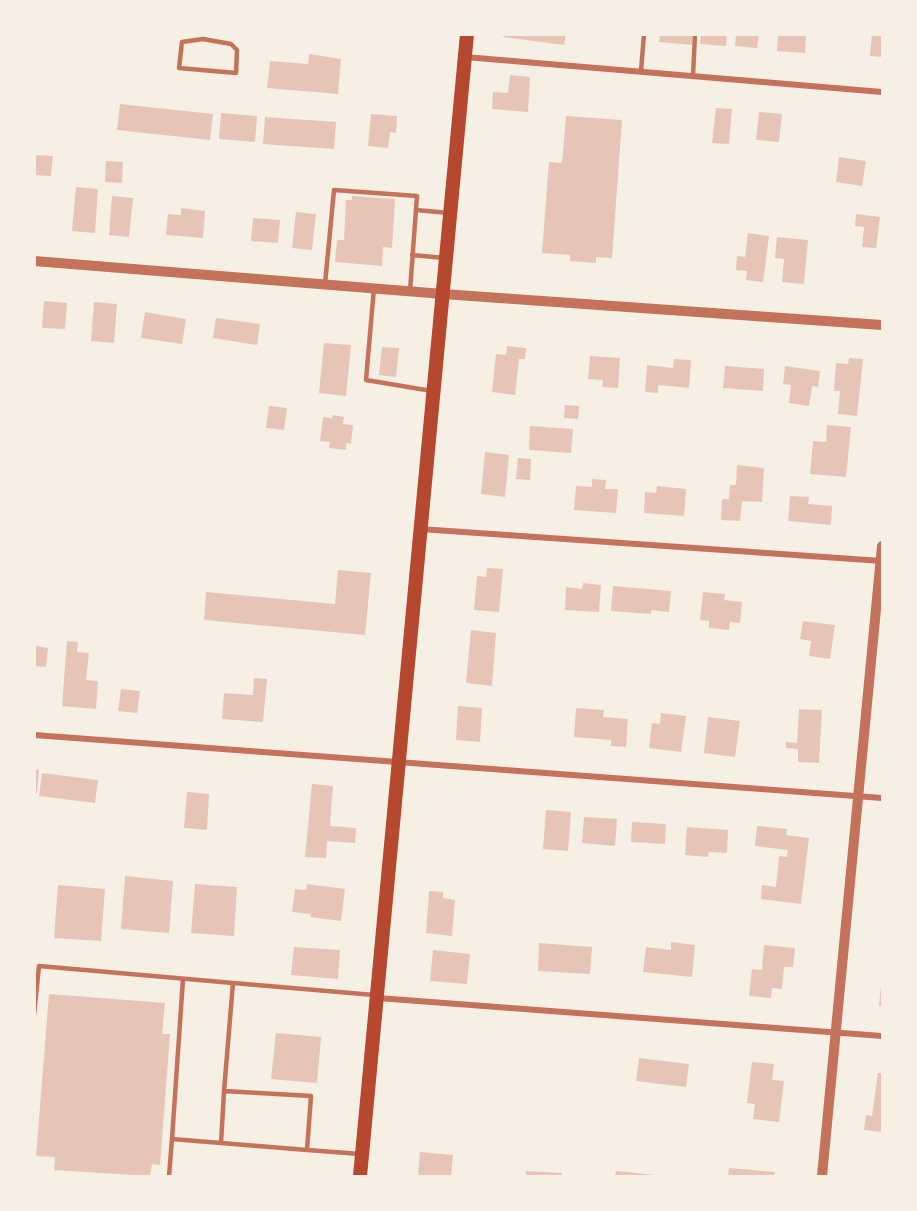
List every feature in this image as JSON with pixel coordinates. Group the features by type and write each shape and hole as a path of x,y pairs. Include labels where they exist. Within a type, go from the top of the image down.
{"main road":[{"path":"360,1176 467,34"}],"street":[{"path":"465,57 882,92"},
{"path":"34,261 443,294 882,325"},
{"path":"420,529 882,561"},
{"path":"822,1176 882,546"},
{"path":"34,735 882,798"},
{"path":"377,996 882,1036"}],"lane":[{"path":"640,71 645,34"},
{"path":"693,76 695,34"},
{"path":"203,37 231,44 237,50 236,73 179,68 182,42 203,37"},
{"path":"325,284 334,190 417,196 410,291"},
{"path":"416,210 451,213"},
{"path":"412,255 446,258"},
{"path":"374,288 366,380 434,392"},
{"path":"34,1015 39,966 377,996"},
{"path":"169,1176 183,979"},
{"path":"221,1143 233,983"},
{"path":"224,1091 311,1096 307,1150"},
{"path":"172,1139 362,1154"}],"building":[{"path":"504,34 566,34 564,45 503,37"},
{"path":"660,34 692,34 692,45 659,42"},
{"path":"701,34 727,34 726,46 700,44"},
{"path":"736,34 759,34 757,48 735,46"},
{"path":"778,34 806,34 805,53 777,51"},
{"path":"872,34 882,34 882,57 870,56"},
{"path":"309,54 341,59 338,94 267,88 270,61 308,64"},
{"path":"510,75 530,77 528,112 492,109 493,92 508,93"},
{"path":"120,104 213,114 210,140 117,130"},
{"path":"716,108 732,109 729,144 712,143"},
{"path":"759,112 782,114 779,142 756,140"},
{"path":"221,113 257,116 255,142 219,139"},
{"path":"371,114 397,116 396,133 390,132 388,148 368,146"},
{"path":"566,116 622,120 612,258 596,257 596,263 570,261 570,255 542,253 549,162 562,163"},
{"path":"265,117 336,122 334,149 263,144"},
{"path":"34,155 53,156 51,176 34,175"},
{"path":"839,157 866,161 862,186 836,182"},
{"path":"106,161 123,162 122,183 105,182"},
{"path":"76,187 98,189 95,233 72,231"},
{"path":"112,196 133,198 129,237 109,235"},
{"path":"352,196 395,199 392,248 383,247 382,266 335,262 337,240 344,240 346,200 352,200"},
{"path":"181,208 205,211 203,238 166,235 168,214 181,215"},
{"path":"296,212 316,214 312,250 292,248"},
{"path":"856,214 880,217 876,248 862,247 864,227 855,226"},
{"path":"253,218 280,220 278,243 251,241"},
{"path":"748,233 769,236 763,282 746,280 747,271 736,270 737,256 745,257"},
{"path":"777,237 808,240 804,284 782,282 784,259 775,258"},
{"path":"44,301 67,303 65,329 42,328"},
{"path":"94,302 117,304 114,343 91,341"},
{"path":"145,312 186,319 182,344 141,338"},
{"path":"216,318 260,324 257,345 213,338"},
{"path":"324,343 351,345 346,396 319,393"},
{"path":"507,346 526,348 525,359 519,359 515,395 492,392 496,354 506,355"},
{"path":"382,347 399,348 396,377 379,375"},
{"path":"590,356 620,358 618,388 602,387 603,380 588,379"},
{"path":"849,358 863,359 857,416 838,414 840,391 834,391 836,363 848,364"},
{"path":"674,359 691,360 689,388 658,385 658,393 645,392 647,365 673,368"},
{"path":"725,366 764,369 763,391 723,388"},
{"path":"785,366 820,371 818,387 812,386 809,406 789,403 791,385 783,384"},
{"path":"565,405 579,406 578,419 564,418"},
{"path":"269,406 287,408 284,430 266,428"},
{"path":"333,415 344,417 343,424 353,425 351,444 346,443 346,450 329,448 330,442 320,441 323,417 332,418"},
{"path":"827,425 851,427 846,477 810,474 813,441 826,442"},
{"path":"530,426 573,429 571,453 529,450"},
{"path":"485,452 509,455 505,497 481,494"},
{"path":"518,458 531,459 530,480 516,479"},
{"path":"737,465 764,468 762,502 742,501 740,521 721,520 722,499 729,499 730,485 736,485"},
{"path":"592,479 606,480 605,489 618,489 616,513 574,510 576,486 592,487"},
{"path":"657,486 686,489 684,516 644,513 645,492 656,493"},
{"path":"790,496 809,497 808,504 832,506 831,525 788,521"},
{"path":"487,568 503,569 499,612 474,610 477,576 486,577"},
{"path":"338,570 371,573 365,635 204,620 206,592 335,604"},
{"path":"583,583 601,585 599,612 565,610 566,587 582,589"},
{"path":"613,586 671,591 669,612 651,610 651,614 611,611"},
{"path":"703,592 725,594 724,600 742,602 740,623 730,622 729,630 709,628 709,621 700,620"},
{"path":"803,621 835,625 830,659 809,656 811,641 800,639"},
{"path":"471,630 496,633 492,686 466,683"},
{"path":"67,641 78,642 77,652 89,653 86,680 98,681 96,709 62,706"},
{"path":"36,646 48,648 46,667 34,666"},
{"path":"254,678 267,679 263,722 222,719 224,693 253,695"},
{"path":"121,689 140,691 137,713 118,711"},
{"path":"458,706 482,708 480,742 456,740"},
{"path":"576,708 604,710 603,717 628,719 626,747 611,746 611,740 574,737"},
{"path":"799,709 822,710 819,763 798,762 798,749 786,748 786,742 797,743"},
{"path":"661,713 686,716 681,752 649,748 652,723 660,724"},
{"path":"708,717 740,721 735,757 704,753"},
{"path":"34,770 39,770 37,793 34,793"},
{"path":"42,773 98,780 95,803 39,796"},
{"path":"312,784 333,786 330,826 356,828 355,843 327,841 326,858 305,857"},
{"path":"187,792 209,794 207,830 184,828"},
{"path":"546,810 571,812 568,851 543,849"},
{"path":"584,817 617,819 615,846 582,843"},
{"path":"632,822 666,824 665,844 631,842"},
{"path":"757,826 787,829 786,835 809,838 801,904 761,899 762,885 776,887 779,856 787,857 788,850 755,846"},
{"path":"687,827 728,830 727,853 709,852 708,857 685,855"},
{"path":"125,876 173,881 169,933 121,929"},
{"path":"195,884 237,887 234,936 191,933"},
{"path":"307,884 345,889 341,921 292,912 295,889 306,890"},
{"path":"58,885 105,889 101,941 54,938"},
{"path":"429,891 443,892 443,898 455,900 452,936 426,933"},
{"path":"671,942 695,945 692,977 643,972 646,947 671,950"},
{"path":"539,943 592,947 590,974 538,971"},
{"path":"764,945 795,948 793,967 784,967 782,989 772,988 771,998 749,996 752,969 762,970"},
{"path":"294,947 340,950 338,979 291,975"},
{"path":"433,950 470,954 467,984 430,981"},
{"path":"881,985 882,1006 879,1006"},
{"path":"49,994 165,1003 162,1034 170,1034 160,1165 152,1164 150,1176 54,1170 55,1157 36,1156"},
{"path":"276,1033 321,1037 317,1083 271,1079"},
{"path":"639,1058 689,1064 686,1087 636,1081"},
{"path":"752,1062 774,1064 772,1080 784,1081 779,1122 753,1119 755,1104 747,1103"},
{"path":"878,1073 882,1073 882,1132 864,1130 866,1115 872,1116"},
{"path":"420,1152 453,1155 451,1176 418,1176"},
{"path":"729,1168 775,1172 774,1176 728,1176"},
{"path":"526,1171 562,1173 562,1176 526,1176"},
{"path":"616,1171 655,1175 655,1176 615,1176"}]}
